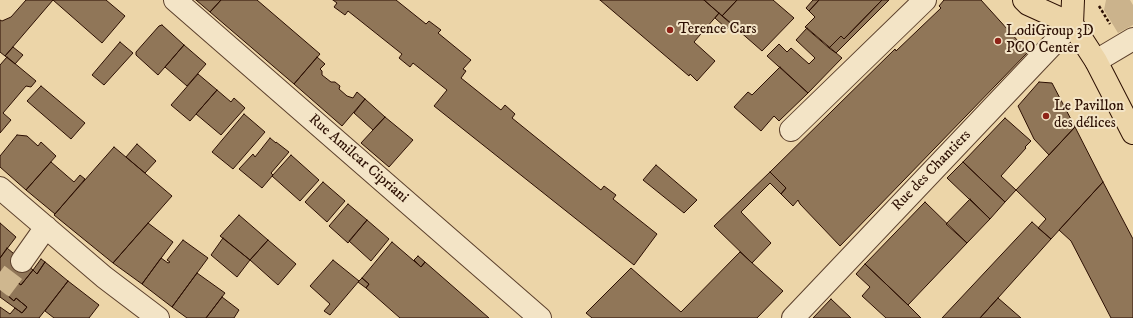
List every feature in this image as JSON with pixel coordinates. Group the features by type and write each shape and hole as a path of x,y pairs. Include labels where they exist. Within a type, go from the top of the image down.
{"main road":[{"path":"1024,0 1028,4 1072,24 1096,61 1133,133"},
{"path":"1072,24 1074,0"}],"street":[{"name":"Rue Amilcar Cipriani","path":"175,0 540,318"},
{"path":"792,130 925,0"},
{"name":"Rue des Chantiers","path":"793,318 1072,24"},
{"path":"1096,61 1133,40"},
{"path":"0,188 104,277 158,318"},
{"path":"22,261 46,227"}],"shaded area":[{"path":"1106,0 1130,0 1133,5 1133,25 1118,33 1104,10"}],"building":[{"path":"26,0 53,0 5,56 0,52 0,20 2,21 11,17"},
{"path":"53,0 106,0 125,16 102,43"},
{"path":"196,0 221,0 210,12"},
{"path":"221,0 257,0 320,54 294,84 210,12"},
{"path":"333,0 396,0 426,24 429,21 441,30 438,33 471,60 463,69 466,71 461,78 501,110 505,105 515,114 512,118 601,190 604,186 616,195 613,199 657,234 634,265 434,106 447,90 413,63 410,67 399,58 402,54 348,11 345,15 334,7 337,3"},
{"name":"Terence Cars","path":"600,0 704,0 719,13 694,42 715,61 697,81 690,74 689,76"},
{"path":"704,0 737,0 722,16"},
{"path":"737,0 773,0 794,18 762,51 722,16"},
{"path":"813,0 819,0 809,11 806,8"},
{"path":"819,0 882,0 844,39 841,36 829,48 805,27 815,17 809,11"},
{"path":"882,0 889,0 836,53 829,48 841,36 844,39"},
{"path":"944,0 981,0 1028,52 840,246 800,204 798,200 793,206 781,194 786,188 770,172 895,49 896,51 941,8 939,6"},
{"path":"719,13 732,24 727,29 715,18"},
{"path":"162,25 184,45 158,75 136,55 136,52 159,26"},
{"path":"807,28 842,58 808,93 767,56 779,44 787,52 791,48 809,64 815,58 796,40"},
{"path":"120,42 133,53 104,85 92,75"},
{"path":"184,45 206,64 187,86 165,67"},
{"path":"13,47 23,55 15,64 5,56"},
{"path":"7,57 36,81 31,87 26,86 3,113 11,120 0,133 0,65"},
{"path":"317,57 325,64 320,69 322,71 322,75 331,82 335,82 340,86 339,89 347,96 353,98 357,92 365,99 342,126 294,84"},
{"path":"780,67 808,93 779,121 774,116 761,131 734,107 748,92 752,95"},
{"path":"198,74 217,90 190,121 171,105"},
{"name":"Le Pavillon des délices","path":"1039,82 1052,83 1075,127 1049,155 1034,139 1018,106"},
{"path":"41,86 85,123 71,139 27,101"},
{"path":"217,90 231,102 234,98 245,108 221,135 196,114"},
{"path":"365,99 385,117 373,130 354,113"},
{"path":"244,114 265,132 233,169 212,152"},
{"path":"385,117 413,140 389,167 361,143"},
{"path":"1005,118 1031,141 1001,176 1016,190 1005,202 963,162"},
{"path":"1075,127 1103,182 1051,239 1038,228 1046,219 1016,190"},
{"path":"17,135 27,136 38,146 41,142 56,156 26,190 0,167 0,156"},
{"path":"270,138 289,152 271,173 273,175 262,188 239,169 253,154 255,157"},
{"path":"137,144 156,161 145,173 126,157"},
{"path":"114,147 172,196 113,263 54,215"},
{"path":"291,155 319,180 300,201 272,176"},
{"path":"51,162 74,182 80,175 85,179 55,214 26,190"},
{"path":"963,162 1005,202 990,219 947,178"},
{"path":"656,165 697,200 684,213 643,180"},
{"path":"770,172 786,188 781,194 770,183 741,212 771,243 752,263 714,226"},
{"path":"323,182 345,201 327,222 305,202"},
{"path":"1103,182 1133,239 1133,318 1111,318 1071,241 1059,230"},
{"path":"970,199 990,219 967,243 946,224"},
{"path":"925,202 967,243 908,305 865,264"},
{"path":"348,204 367,220 348,243 329,226"},
{"path":"239,215 268,240 250,260 220,236"},
{"path":"367,220 389,239 371,261 349,241"},
{"path":"1032,222 1051,239 980,318 942,318"},
{"path":"0,223 16,237 0,258"},
{"path":"148,223 173,242 142,284 113,263"},
{"path":"223,238 250,260 237,277 211,255"},
{"path":"183,240 208,258 172,307 142,284 161,258 168,263 170,262 167,260"},
{"path":"268,240 296,264 278,285 250,260"},
{"path":"392,242 421,267 425,262 489,318 400,318 366,288 369,284 362,278"},
{"path":"7,248 33,270 21,285 17,282 7,295 14,301 16,298 27,307 22,313 0,297 0,258"},
{"path":"740,252 783,291 757,318 592,318 586,313 631,268 681,312"},
{"path":"418,256 425,262 421,267 414,260"},
{"path":"41,259 45,262 37,274 33,270"},
{"path":"333,260 359,281 330,315 324,311 330,304 310,286"},
{"path":"45,262 68,281 39,318 0,318 0,307 10,314 15,308 22,313 27,307 16,298 14,301 7,295 17,282 21,285 33,270 37,274"},
{"path":"865,264 921,318 886,318 862,296 870,287 856,274"},
{"path":"197,273 225,293 206,318 187,318 172,307"},
{"path":"362,278 369,284 366,288 358,282"},
{"path":"68,281 99,305 89,318 54,318 45,311"},
{"path":"222,297 239,310 234,318 206,318"},
{"path":"998,298 1021,318 980,318"},
{"path":"831,299 851,318 813,318"}],"tunnel":[{"path":"0,290 22,261"}],"place":[{"name":"Terence Cars","path":"670,30"},
{"name":"LodiGroup 3D PCO Center","path":"998,41"},
{"name":"Le Pavillon des délices","path":"1046,116"}]}
